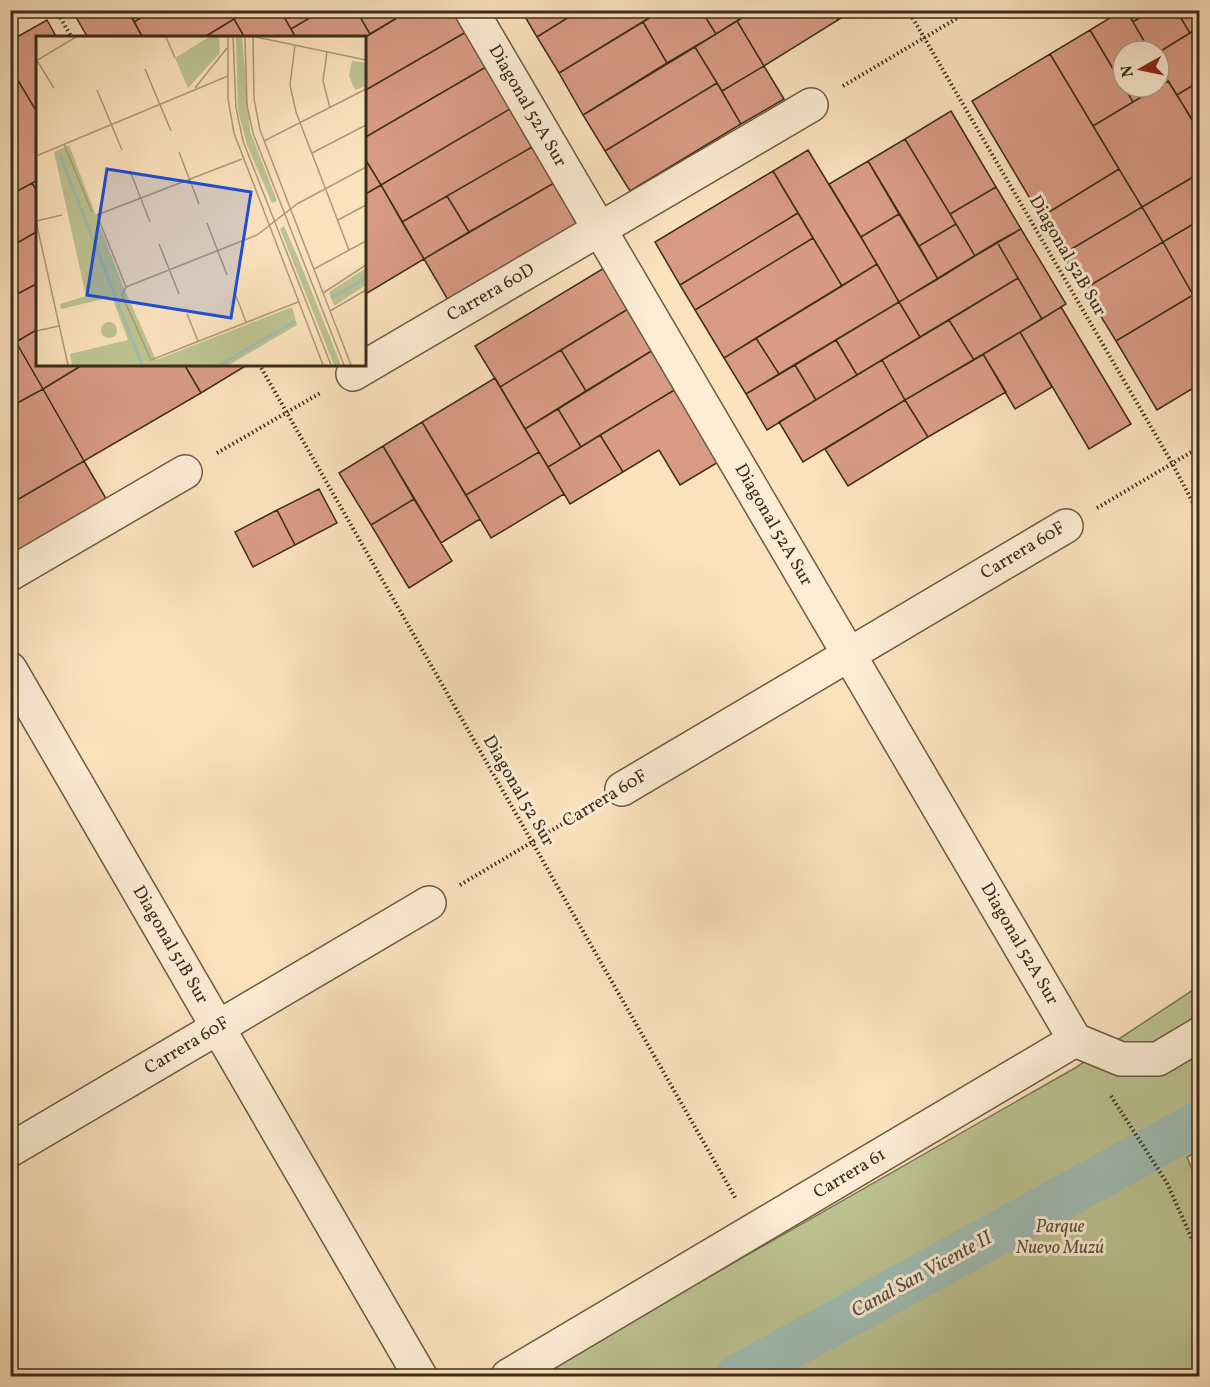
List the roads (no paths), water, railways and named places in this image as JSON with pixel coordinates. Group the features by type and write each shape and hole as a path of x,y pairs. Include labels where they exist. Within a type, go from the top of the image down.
{"street":[{"name":"Diagonal 52A Sur","path":"471,10 1075,1040"},
{"name":"Carrera 60D","path":"366,366 811,105"},
{"name":"Carrera 60D","path":"352,374 366,366"},
{"path":"10,574 185,472"},
{"name":"Carrera 60F","path":"622,789 1066,526"},
{"name":"Diagonal 51B Sur","path":"10,669 420,1377"},
{"name":"Carrera 60F","path":"10,1150 429,903"},
{"path":"1075,1040 1121,1059 1158,1059 1200,1034"},
{"name":"Carrera 61","path":"508,1377 1075,1040"}],"waterway":[{"name":"Canal San Vicente II","path":"738,1376 1200,1122"}],"park label":[{"name":"Parque Nuevo Muzú","path":"1060,1237"}]}
